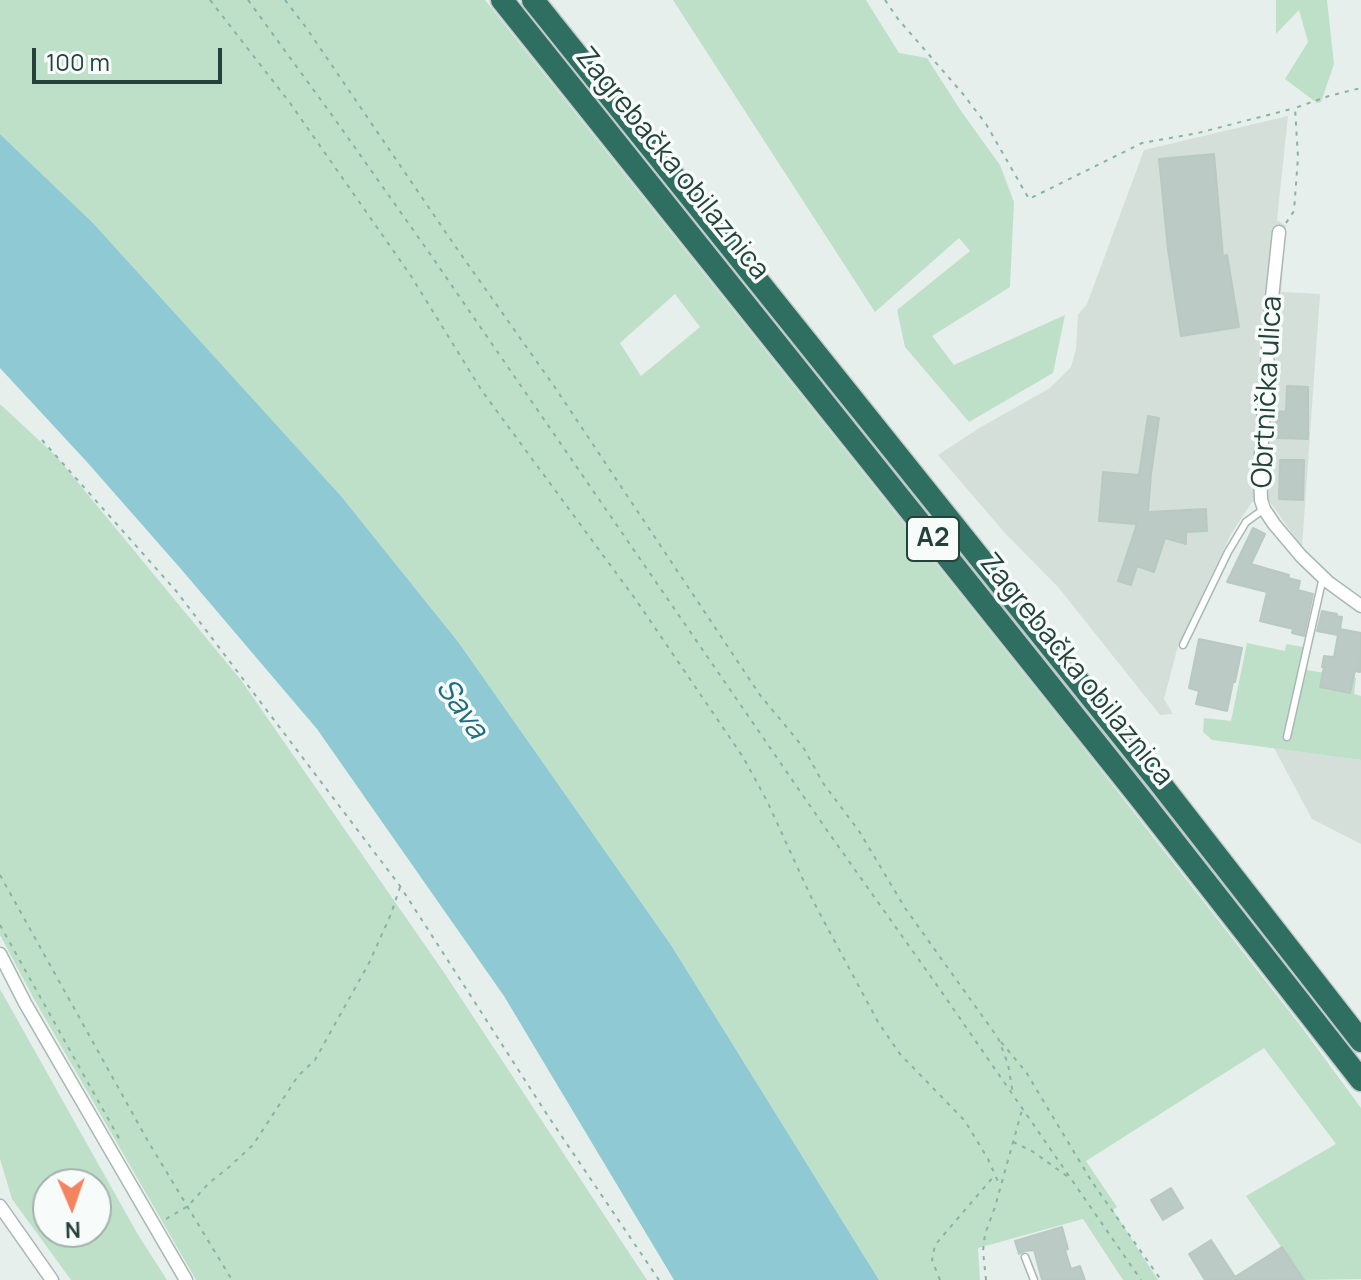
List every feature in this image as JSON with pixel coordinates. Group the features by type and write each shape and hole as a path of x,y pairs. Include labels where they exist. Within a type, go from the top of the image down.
{"highway":[{"name":"Zagrebačka obilaznica","path":"502,0 1131,785 1361,1080"},
{"name":"Zagrebačka obilaznica","path":"533,0 1160,783 1361,1041"}],"street":[{"name":"Obrtnička ulica","path":"1279,232 1260,469 1261,500 1264,509 1301,556 1361,606"},
{"path":"0,954 25,1003 186,1280"},
{"path":"0,1206 52,1280"}],"lane":[{"path":"1183,645 1228,552 1246,522 1264,509"},
{"path":"1287,737 1323,577"},
{"path":"1025,1257 1034,1280"}],"path":[{"path":"210,0 307,127 411,276 482,391 636,600 743,757 812,899 878,1022 900,1054 965,1121 1000,1186"},
{"path":"248,0 460,298 1141,1280"},
{"path":"285,0 554,386 760,695 803,747 905,908 1026,1072 1092,1182 1161,1280"},
{"path":"885,0 986,124 1029,199 1142,143 1198,133 1361,88"},
{"path":"1279,232 1294,211 1298,157 1295,108"},
{"path":"42,440 177,592 400,886 548,1116 659,1280"},
{"path":"0,875 149,1143 232,1280"},
{"path":"163,1221 188,1206 209,1183 253,1145 298,1076 315,1060 369,963 400,886"},
{"path":"0,925 119,1137"},
{"path":"998,1038 1008,1064 1013,1096"},
{"path":"986,1280 985,1234 1022,1109"},
{"path":"1013,1142 1032,1151 1072,1180"},
{"path":"940,1280 932,1260 935,1245 995,1176"}],"shaded area":[{"path":"1288,116 1277,220 1286,226 1281,292 1320,294 1302,547 1270,502 1252,502 1231,534 1178,646 1164,699 1173,714 1160,715 1058,587 1004,532 938,455 1050,388 1071,367 1076,349 1078,315 1087,304 1144,150"},
{"path":"1274,748 1361,760 1361,844 1312,819"}],"green space":[{"path":"0,0 485,0 1082,746 1361,1108 1361,1279 1304,1280 1246,1196 1336,1144 1264,1048 1086,1161 1117,1207 1113,1210 1158,1280 1123,1280 1083,1219 978,1248 980,1280 879,1280 671,945 459,643 341,496 93,223 0,134","holes":["675,294 700,327 641,376 620,343"]},
{"path":"673,0 866,0 899,53 927,58 1000,165 1014,202 1010,287 932,336 954,365 1065,315 1053,373 969,422 905,347 897,310 970,251 959,238 875,312"},
{"path":"1276,0 1327,0 1334,64 1321,102 1317,103 1285,79 1308,42 1299,10 1276,34"},
{"path":"0,404 56,456 241,680 445,974 647,1280 196,1280 0,935"},
{"path":"1247,643 1285,651 1286,644 1309,648 1307,670 1356,678 1354,694 1361,696 1361,760 1212,740 1203,732 1204,718 1231,721"},
{"path":"0,989 101,1168 32,1168 32,1226 12,1199 0,1159"},
{"path":"112,1188 167,1280 71,1280 48,1248 112,1248"}],"water":[{"name":"Sava","path":"0,134 93,223 341,496 459,643 671,945 879,1280 674,1280 504,996 317,729 181,569 0,368"}],"building":[{"path":"1214,154 1223,256 1227,255 1239,327 1181,336 1159,159"},
{"path":"1287,386 1308,387 1308,439 1276,438 1277,411 1286,412"},
{"path":"1148,416 1159,418 1148,512 1206,509 1207,531 1186,532 1186,544 1165,538 1154,572 1137,566 1131,585 1118,581 1137,524 1099,521 1103,472 1139,475"},
{"path":"1280,460 1304,460 1303,500 1279,499"},
{"path":"1253,528 1265,534 1251,564 1289,575 1288,578 1300,581 1298,590 1313,594 1304,636 1292,633 1293,629 1260,621 1267,592 1227,582"},
{"path":"1322,611 1342,617 1340,629 1361,633 1360,672 1355,671 1350,693 1320,687 1324,656 1334,657 1338,635 1317,631"},
{"path":"1199,639 1242,648 1227,711 1196,704 1199,691 1189,688"},
{"path":"1171,1188 1183,1208 1163,1220 1151,1200"},
{"path":"1062,1227 1071,1269 1080,1266 1085,1280 1042,1280 1034,1250 1019,1254 1015,1241"},
{"path":"1211,1240 1235,1277 1282,1247 1304,1280 1205,1280 1189,1254"}]}
